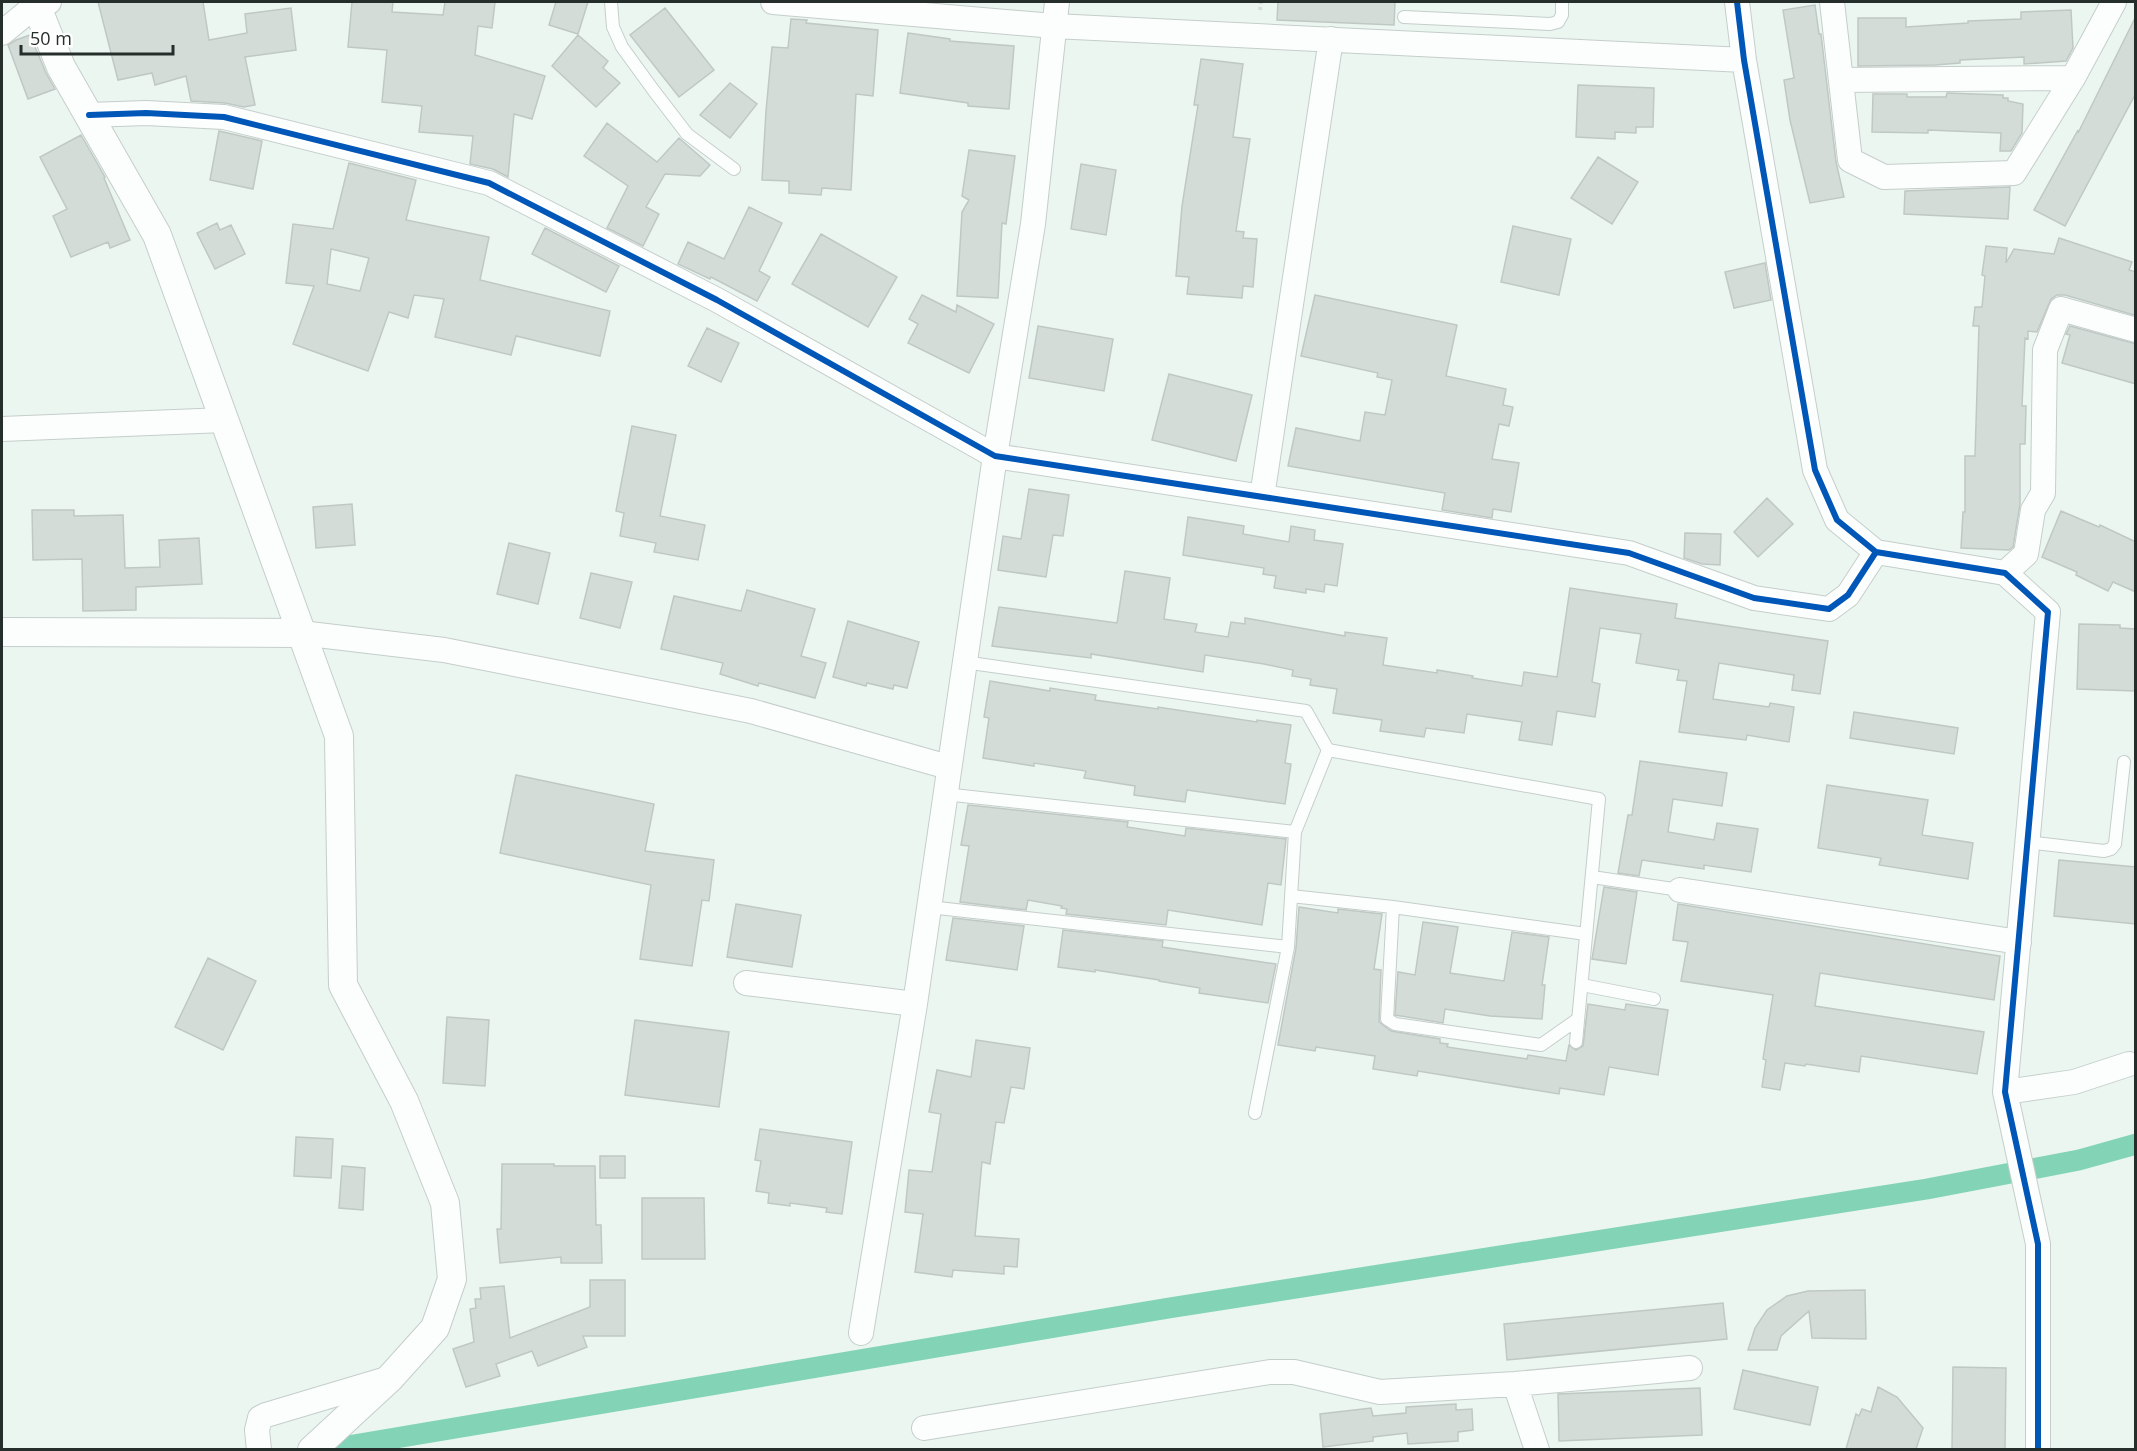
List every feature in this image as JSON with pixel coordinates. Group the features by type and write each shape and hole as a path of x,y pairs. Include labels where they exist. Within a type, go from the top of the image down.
{"street":[{"path":"773,2 1054,26 1744,60"},
{"path":"861,1333 915,1004 948,766 1033,224 1057,2"},
{"path":"1737,2 1744,60 1815,470 1837,520 1876,552 2005,573 2048,612 2005,1092 2038,1244 2038,1449"},
{"path":"1832,2 1850,160 1884,177 2014,173 2073,78 2113,2"},
{"path":"2,33 40,3 61,67 157,235 339,736 343,986 404,1101 445,1203 452,1279 435,1328 390,1378 312,1449"},
{"path":"1262,497 1331,39"},
{"path":"1841,80 2073,78"},
{"path":"89,115 146,113 224,117 489,183 717,300 995,456 1629,553 1754,598 1829,609 1848,595 1876,552"},
{"path":"2005,573 2026,554 2032,510 2043,493 2045,350 2061,309 2136,330"},
{"path":"2,429 224,420"},
{"path":"2,632 301,633 444,651 751,711 948,766"},
{"path":"1680,890 2019,942"},
{"path":"746,984 915,1004"},
{"path":"2005,1092 2074,1082 2129,1064"},
{"path":"924,1428 1270,1372 1294,1372 1380,1392 1515,1384 1690,1368"},
{"path":"259,1449 257,1430 260,1418 390,1378"},
{"path":"1515,1384 1537,1449"}],"lane":[{"path":"611,2 613,27 622,47 654,91 687,134 734,169"},
{"path":"1404,17 1550,24 1558,22 1562,15 1562,2"},
{"path":"964,662 1306,711 1328,750"},
{"path":"1255,1113 1288,947 1295,832 1328,750"},
{"path":"1328,750 1599,799 1576,1042"},
{"path":"2027,842 2104,851 2111,849 2115,844 2124,762"},
{"path":"944,794 1295,832"},
{"path":"1592,876 1680,890"},
{"path":"1291,896 1393,907 1586,934"},
{"path":"928,907 1288,947"},
{"path":"1393,907 1387,1019 1395,1024 1541,1045 1578,1019"},
{"path":"1581,985 1654,999"}],"path":[{"path":"1260,10 1261,2"}],"building":[{"path":"98,2 203,2 209,40 247,33 245,14 291,8 296,50 245,57 255,105 244,107 225,103 191,101 186,76 155,85 152,73 118,80"},
{"path":"352,2 393,2 392,12 443,15 445,2 495,2 492,28 478,26 475,55 545,76 532,119 514,114 508,177 493,169 470,164 473,136 419,132 422,106 382,102 387,50 348,47"},
{"path":"556,2 588,2 578,34 549,25"},
{"path":"1278,2 1395,2 1394,25 1277,20"},
{"path":"1815,5 1819,34 1821,34 1836,162 1844,197 1810,203 1790,120 1784,80 1794,78 1783,10"},
{"path":"665,8 714,70 679,97 630,35"},
{"path":"2071,10 2073,48 2066,61 2024,64 2024,57 1960,60 1960,63 1935,65 1858,66 1858,18 1906,18 1906,27 2021,19 2021,12"},
{"path":"2136,16 2136,93 2065,226 2034,210 2078,130 2078,133"},
{"path":"791,19 807,20 806,23 878,30 873,96 856,94 851,190 822,188 821,195 789,193 789,181 762,180 772,47 788,48"},
{"path":"908,33 950,39 950,41 1014,46 1009,109 968,106 968,103 900,93"},
{"path":"30,35 55,89 28,99 8,45"},
{"path":"578,35 608,61 603,68 620,83 596,107 552,66"},
{"path":"1201,59 1243,64 1233,137 1250,139 1236,231 1244,232 1243,238 1257,239 1253,287 1243,286 1242,298 1187,294 1189,277 1176,276 1182,206 1198,105 1194,105"},
{"path":"730,83 757,104 730,138 700,115"},
{"path":"1578,85 1654,88 1653,127 1636,127 1636,133 1615,132 1615,139 1576,137"},
{"path":"1947,93 2003,95 2003,98 2008,98 2008,101 2023,104 2022,133 2011,151 2000,151 2001,133 1928,130 1928,133 1872,132 1873,94 1946,97"},
{"path":"607,123 657,162 679,138 710,165 700,176 665,174 646,207 659,214 643,246 607,228 628,186 584,156"},
{"path":"219,131 262,141 253,189 210,180"},
{"path":"81,135 105,177 130,240 110,248 108,242 71,257 53,216 67,209 40,157"},
{"path":"969,150 1015,156 1006,224 1002,223 998,298 957,296 962,212 969,200 962,196"},
{"path":"1598,157 1638,182 1612,224 1571,198"},
{"path":"349,163 416,180 406,220 489,237 480,280 610,311 600,356 516,336 511,355 435,337 444,299 414,295 408,318 389,312 368,371 293,344 314,286 286,283 293,224 333,229","holes":["331,249 369,258 360,291 327,284"]},
{"path":"1081,164 1116,170 1106,235 1071,229"},
{"path":"2010,187 2008,219 1904,214 1905,191"},
{"path":"749,207 782,223 759,271 770,277 757,301 711,277 710,279 678,264 688,242 724,259"},
{"path":"217,223 220,230 231,225 245,254 215,269 197,233"},
{"path":"1513,226 1571,239 1559,295 1501,282"},
{"path":"545,228 619,266 606,292 532,254"},
{"path":"821,234 897,277 868,327 792,284"},
{"path":"2059,238 2132,262 2129,270 2136,272 2136,309 2134,315 2065,295 2057,295 2051,299 2037,332 2028,331 2028,339 2025,338 2022,406 2026,406 2025,444 2020,444 2020,504 2013,547 2009,550 1961,548 1963,512 1965,512 1965,456 1975,456 1979,326 1973,326 1975,307 1982,307 1985,276 1982,275 1986,246 2007,248 2006,263 2014,249 2054,254"},
{"path":"1765,263 1771,300 1734,308 1725,272"},
{"path":"922,295 956,312 957,305 994,324 969,373 908,343 918,324 909,319"},
{"path":"1315,295 1457,325 1446,376 1506,389 1503,405 1513,407 1509,426 1499,424 1492,459 1519,463 1511,512 1493,509 1492,518 1442,510 1445,493 1288,466 1296,428 1360,441 1365,412 1385,415 1392,380 1377,377 1378,373 1301,356"},
{"path":"1038,326 1113,339 1104,391 1029,378"},
{"path":"2070,326 2136,344 2136,384 2062,363 2070,335 2066,334"},
{"path":"707,328 739,343 721,382 688,366"},
{"path":"1169,374 1252,395 1236,461 1152,440"},
{"path":"632,426 676,435 660,516 705,525 698,560 654,552 656,543 620,536 624,513 616,511"},
{"path":"1029,489 1069,495 1063,536 1053,535 1046,577 998,570 1003,536 1021,539"},
{"path":"1767,498 1793,524 1758,557 1734,532"},
{"path":"352,504 355,545 316,548 313,507"},
{"path":"32,510 74,510 74,516 123,515 125,568 160,567 159,540 199,538 202,584 136,587 136,610 83,611 82,559 33,560"},
{"path":"2061,511 2099,527 2100,525 2136,542 2136,592 2113,582 2108,591 2076,575 2077,572 2042,557"},
{"path":"1188,517 1244,526 1243,534 1289,542 1291,526 1315,530 1314,540 1343,544 1337,586 1325,584 1324,592 1306,589 1306,593 1274,588 1276,576 1263,574 1264,568 1183,555"},
{"path":"1685,533 1721,534 1720,565 1702,564 1684,558"},
{"path":"509,543 550,553 538,604 497,594"},
{"path":"1125,571 1170,578 1164,619 1197,624 1195,632 1228,637 1231,622 1245,624 1245,618 1345,636 1345,632 1387,638 1383,665 1437,673 1437,670 1522,686 1524,672 1557,677 1570,588 1677,604 1675,618 1828,641 1820,694 1792,690 1794,675 1719,663 1713,699 1769,707 1770,703 1794,707 1789,742 1747,735 1746,740 1679,732 1687,681 1677,680 1679,670 1636,663 1641,634 1600,628 1592,682 1600,684 1595,717 1557,711 1552,745 1519,740 1522,722 1467,714 1464,733 1426,728 1424,737 1380,731 1382,720 1333,713 1337,689 1310,685 1311,679 1292,676 1293,670 1264,664 1205,655 1203,672 1091,654 1091,658 992,646 999,607 1117,623"},
{"path":"591,573 632,582 620,628 580,618"},
{"path":"747,590 815,609 801,656 826,663 815,698 759,683 758,686 720,674 723,663 661,649 674,596 741,611"},
{"path":"848,621 919,642 907,688 894,685 893,689 867,683 866,686 833,677"},
{"path":"2079,624 2120,625 2120,628 2136,629 2136,691 2077,689"},
{"path":"990,681 1050,691 1050,688 1096,695 1095,700 1291,725 1285,763 1291,764 1285,804 1187,790 1185,802 1134,795 1135,786 1084,778 1086,771 983,758 989,718 984,717"},
{"path":"1854,712 1958,728 1954,754 1850,738"},
{"path":"1640,761 1727,773 1722,806 1673,799 1668,832 1714,840 1717,823 1758,829 1751,872 1704,865 1704,869 1642,860 1639,876 1618,873 1628,815 1632,815"},
{"path":"516,775 654,804 645,851 714,860 709,901 702,900 692,966 640,959 651,885 500,853"},
{"path":"1827,785 1928,800 1922,835 1973,843 1968,879 1879,865 1881,858 1818,848"},
{"path":"968,805 1128,822 1127,827 1185,836 1186,828 1286,839 1281,885 1268,883 1262,925 1168,910 1166,925 1066,914 1067,909 1061,908 1062,906 1028,900 1026,910 960,902 969,846 961,845"},
{"path":"2059,860 2136,867 2136,924 2054,916"},
{"path":"1604,887 1637,892 1626,964 1592,959"},
{"path":"736,904 801,915 792,967 727,957"},
{"path":"1678,904 2000,956 1994,1000 1820,973 1815,1006 1984,1032 1977,1074 1861,1056 1859,1072 1785,1063 1780,1090 1762,1087 1766,1060 1763,1059 1773,995 1681,981 1688,942 1673,940"},
{"path":"1299,907 1338,913 1338,909 1382,914 1374,969 1381,970 1379,1022 1391,1031 1440,1039 1440,1043 1448,1044 1447,1047 1527,1059 1528,1055 1566,1061 1569,1045 1576,1050 1583,1046 1588,1004 1625,1010 1626,1004 1668,1010 1658,1075 1609,1067 1604,1095 1560,1088 1559,1094 1418,1071 1417,1076 1373,1069 1375,1056 1316,1047 1315,1051 1278,1045 1296,948"},
{"path":"953,918 1024,926 1017,970 946,960"},
{"path":"1423,922 1458,927 1450,973 1504,981 1512,932 1549,937 1542,985 1545,985 1542,1019 1490,1016 1445,1009 1443,1023 1395,1015 1398,972 1415,975"},
{"path":"1063,930 1163,941 1162,947 1276,964 1268,1003 1199,993 1200,988 1159,980 1058,967"},
{"path":"208,958 256,981 223,1050 175,1027"},
{"path":"447,1017 489,1020 485,1086 443,1083"},
{"path":"635,1020 729,1032 719,1107 625,1095"},
{"path":"976,1040 1030,1048 1024,1089 1011,1087 1004,1123 996,1122 990,1164 982,1162 975,1236 1019,1239 1017,1267 1004,1266 1004,1274 953,1270 952,1277 915,1272 923,1214 905,1212 909,1170 932,1172 941,1114 929,1112 937,1070 971,1077"},
{"path":"760,1129 852,1142 842,1214 826,1212 827,1208 790,1203 790,1206 768,1203 769,1193 756,1191 761,1161 755,1160"},
{"path":"296,1137 333,1139 331,1178 294,1176"},
{"path":"600,1156 625,1156 625,1178 600,1178"},
{"path":"502,1164 595,1166 596,1225 601,1225 602,1263 561,1263 561,1257 500,1263 497,1229 501,1229"},
{"path":"342,1166 365,1168 363,1210 339,1208"},
{"path":"642,1198 704,1198 705,1259 642,1259"},
{"path":"590,1280 625,1280 625,1336 583,1336 587,1347 538,1366 532,1351 496,1364 500,1376 466,1387 453,1349 474,1342 470,1309 476,1308 475,1299 481,1299 480,1288 504,1286 510,1338 590,1307"},
{"path":"1865,1290 1866,1339 1812,1338 1809,1311 1781,1336 1777,1350 1748,1350 1755,1328 1767,1310 1787,1296 1808,1291"},
{"path":"1723,1303 1727,1339 1507,1360 1504,1324"},
{"path":"1953,1367 2006,1368 2005,1449 1952,1449"},
{"path":"1743,1370 1818,1387 1810,1425 1734,1409"},
{"path":"1878,1387 1897,1397 1923,1428 1916,1449 1846,1449 1856,1414 1859,1416 1862,1409 1871,1412"},
{"path":"1700,1388 1702,1435 1559,1441 1558,1394"},
{"path":"1456,1404 1456,1410 1472,1409 1473,1430 1458,1432 1458,1441 1408,1444 1407,1433 1373,1437 1373,1441 1323,1447 1320,1414 1371,1408 1373,1416 1406,1413 1406,1407"}],"waterway":[{"path":"324,1450 1169,1308 1927,1189 2079,1160 2136,1144"}],"cycle path":[{"path":"1737,2 1744,60 1815,470 1837,520 1876,552 2005,573 2048,612 2005,1092 2038,1244 2038,1450"},
{"path":"89,115 146,113 224,117 489,183 717,300 995,456 1629,553 1754,598 1829,609 1848,595 1876,552"}]}
